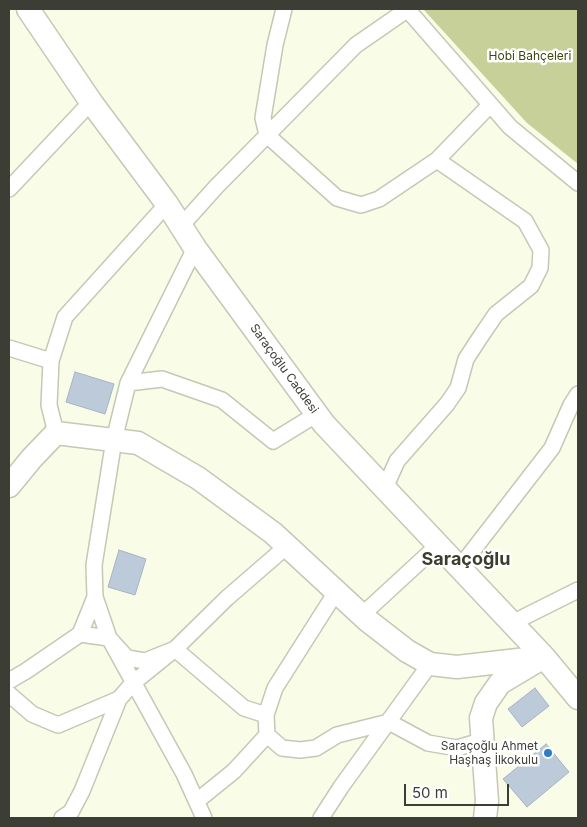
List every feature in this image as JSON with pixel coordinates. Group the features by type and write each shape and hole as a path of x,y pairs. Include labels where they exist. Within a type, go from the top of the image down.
{"street":[{"name":"Saraçoğlu Caddesi","path":"28,9 91,102 167,204 195,248 317,414 544,657 578,698"},
{"path":"284,9 275,44 263,118 267,135 337,198 361,205 379,199 437,160 490,105"},
{"path":"181,226 356,45 407,9 510,127 578,183"},
{"path":"9,189 91,102"},
{"path":"385,488 397,461 447,404 458,388 466,359 496,314 531,286 540,268 541,250 525,221 437,160"},
{"path":"56,433 49,406 51,361 65,317 167,204"},
{"path":"195,248 128,383 114,440 99,520 94,565 95,598 109,638 184,774 204,818"},
{"path":"9,348 51,361"},
{"path":"128,383 162,379 222,400 273,441 317,414"},
{"path":"460,567 552,448 570,405 578,394"},
{"path":"56,433 138,442 198,478 287,546 362,615 407,651 430,664 457,667 544,657"},
{"path":"9,486 56,433"},
{"path":"362,615 438,544"},
{"path":"62,818 71,812 82,791 119,699 133,683 175,649 226,598 287,546"},
{"path":"512,623 578,590"},
{"path":"197,801 234,771 266,735 266,715 275,688 336,592"},
{"path":"9,681 26,672 80,634 95,598"},
{"path":"80,634 109,638 127,658 145,662 175,649"},
{"path":"175,649 244,708 266,715"},
{"path":"485,818 487,801 481,740 481,718 486,703 500,683 544,657"},
{"path":"321,818 341,787 430,664"},
{"path":"9,694 32,714 58,725 119,699"},
{"path":"266,735 282,748 300,750 316,748 337,735 389,722 428,743 457,748 481,740"}],"green space":[{"name":"Hobi Bahçeleri","path":"423,9 578,9 578,164 527,123"}],"building":[{"path":"75,372 114,384 105,414 66,402"},
{"path":"119,550 146,559 135,595 108,587"},
{"path":"535,688 549,706 522,727 508,709"},
{"path":"546,744 569,772 527,807 503,779"}],"place":[{"name":"Saraçoğlu Ahmet Haşhaş İlkokulu","path":"548,753"}],"district":[{"name":"Saraçoğlu","path":"466,560"}]}
